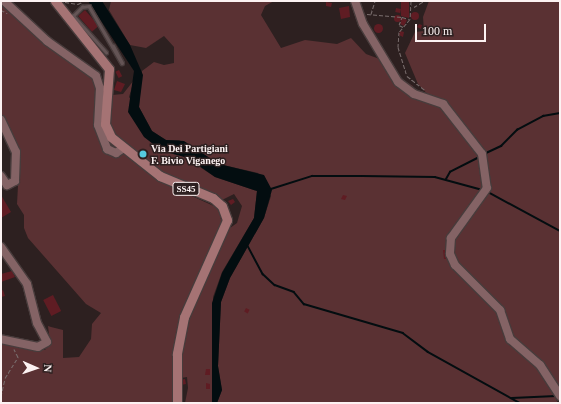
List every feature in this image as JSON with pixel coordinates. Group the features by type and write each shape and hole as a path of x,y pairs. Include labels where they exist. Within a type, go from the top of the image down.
{"main road":[{"path":"4,1 47,41 96,76 100,88 98,125 107,149 116,153 124,148"},
{"name":"SS45","path":"56,1 71,17 109,69 104,124 111,137 160,176 213,198 222,206 227,220 184,317 177,354 177,403"},
{"path":"355,1 363,24 398,82 414,94 434,101 447,109 458,128 482,156 487,188 451,238 450,254 455,265 500,310 510,339 540,365 560,395"},
{"path":"1,120 16,152 15,180 6,185 1,176"},
{"path":"1,247 27,284 37,323 47,342 38,347 4,340"}],"lane":[{"path":"106,52 71,17 83,6 89,6 122,63 113,46"}],"path":[{"path":"64,8 65,2 78,4 84,1"},
{"path":"371,14 375,1"},
{"path":"411,1 413,7 409,20 398,39 405,73 434,101"},
{"path":"413,7 424,1"},
{"path":"365,14 402,17 409,20"},
{"path":"402,17 399,25 404,27"},
{"path":"1,396 5,378 18,357 4,340"}],"shaded area":[{"path":"1,1 94,79 105,151 130,155 181,191 218,208 222,223 175,347 173,403 1,403 1,342 45,350 50,342 48,326 63,330 63,358 79,357 91,339 92,324 101,313 86,304 28,238 24,228 24,215 17,204 19,167 1,113"},
{"path":"88,1 102,1 130,45 143,75 139,107 152,131 166,140 184,141 219,164 264,175 272,190 264,218 230,278 221,302 218,366 222,390 217,403 212,403 212,303 222,273 254,218 257,191 215,177 188,158 162,151 144,137 128,112 134,71"},
{"path":"111,1 274,1 265,6 261,15 281,48 305,40 337,44 351,38 366,54 385,61 396,83 441,107 479,155 484,188 448,236 448,255 487,304 498,312 522,352 542,373 558,403 217,403 222,390 218,366 221,302 230,278 264,218 271,196 258,173 219,164 179,140 166,140 152,131 139,107 142,71 154,62 164,65 174,63 174,47 164,36 146,48 130,45 109,10"},
{"path":"429,1 560,1 560,390 513,338 506,315 454,257 453,246 461,227 489,191 484,155 418,84 405,53 415,32 424,31 423,17"},
{"path":"134,80 129,97 162,151 180,154 215,177 257,191 254,218 222,272 213,297 212,403 185,403 188,388 187,377 181,378 184,333 193,307 230,228 237,223 242,206 234,194 222,200 173,180 118,138 110,129 107,117 112,95 123,94"}],"building":[{"path":"401,1 409,2 409,18 401,16"},
{"path":"326,2 332,3 331,7 326,6"},
{"path":"349,6 350,17 341,19 339,8"},
{"path":"396,8 401,9 400,13 395,12"},
{"path":"85,10 99,26 92,32 78,16"},
{"path":"413,12 417,12 419,16 417,20 413,20 411,18 411,14"},
{"path":"397,15 400,18 397,21 394,18"},
{"path":"402,18 407,20 404,26 400,24"},
{"path":"376,24 380,24 382,28 380,32 376,32 374,30 374,26"},
{"path":"419,24 422,25 421,29 417,27"},
{"path":"400,31 404,32 403,37 399,35"},
{"path":"119,70 122,76 119,78 115,72"},
{"path":"117,81 125,84 121,92 114,90"},
{"path":"404,81 413,86 410,90 402,83"},
{"path":"1,195 11,212 1,218"},
{"path":"343,195 347,196 345,200 341,199"},
{"path":"233,199 235,202 231,205 228,201"},
{"path":"443,250 447,250 447,259 444,259"},
{"path":"12,271 15,277 1,282 1,274"},
{"path":"3,290 5,296 1,297 1,291"},
{"path":"53,295 61,311 51,316 43,300"},
{"path":"246,308 250,310 248,313 244,312"},
{"path":"206,369 210,369 210,375 205,375"},
{"path":"185,379 186,384 182,385 181,380"},
{"path":"206,383 210,384 210,389 206,389"}],"waterway":[{"path":"484,154 501,146 517,130 543,116 560,113"},
{"path":"446,179 450,172 479,157"},
{"path":"271,189 312,176 362,176 435,177 483,190"},
{"path":"488,192 560,231"},
{"path":"248,246 263,274 275,285 294,292 304,304 403,333 428,352 520,403"},
{"path":"512,398 556,396"}],"place":[{"name":"Via Dei Partigiani F. Bivio Viganego","path":"143,154"}]}
